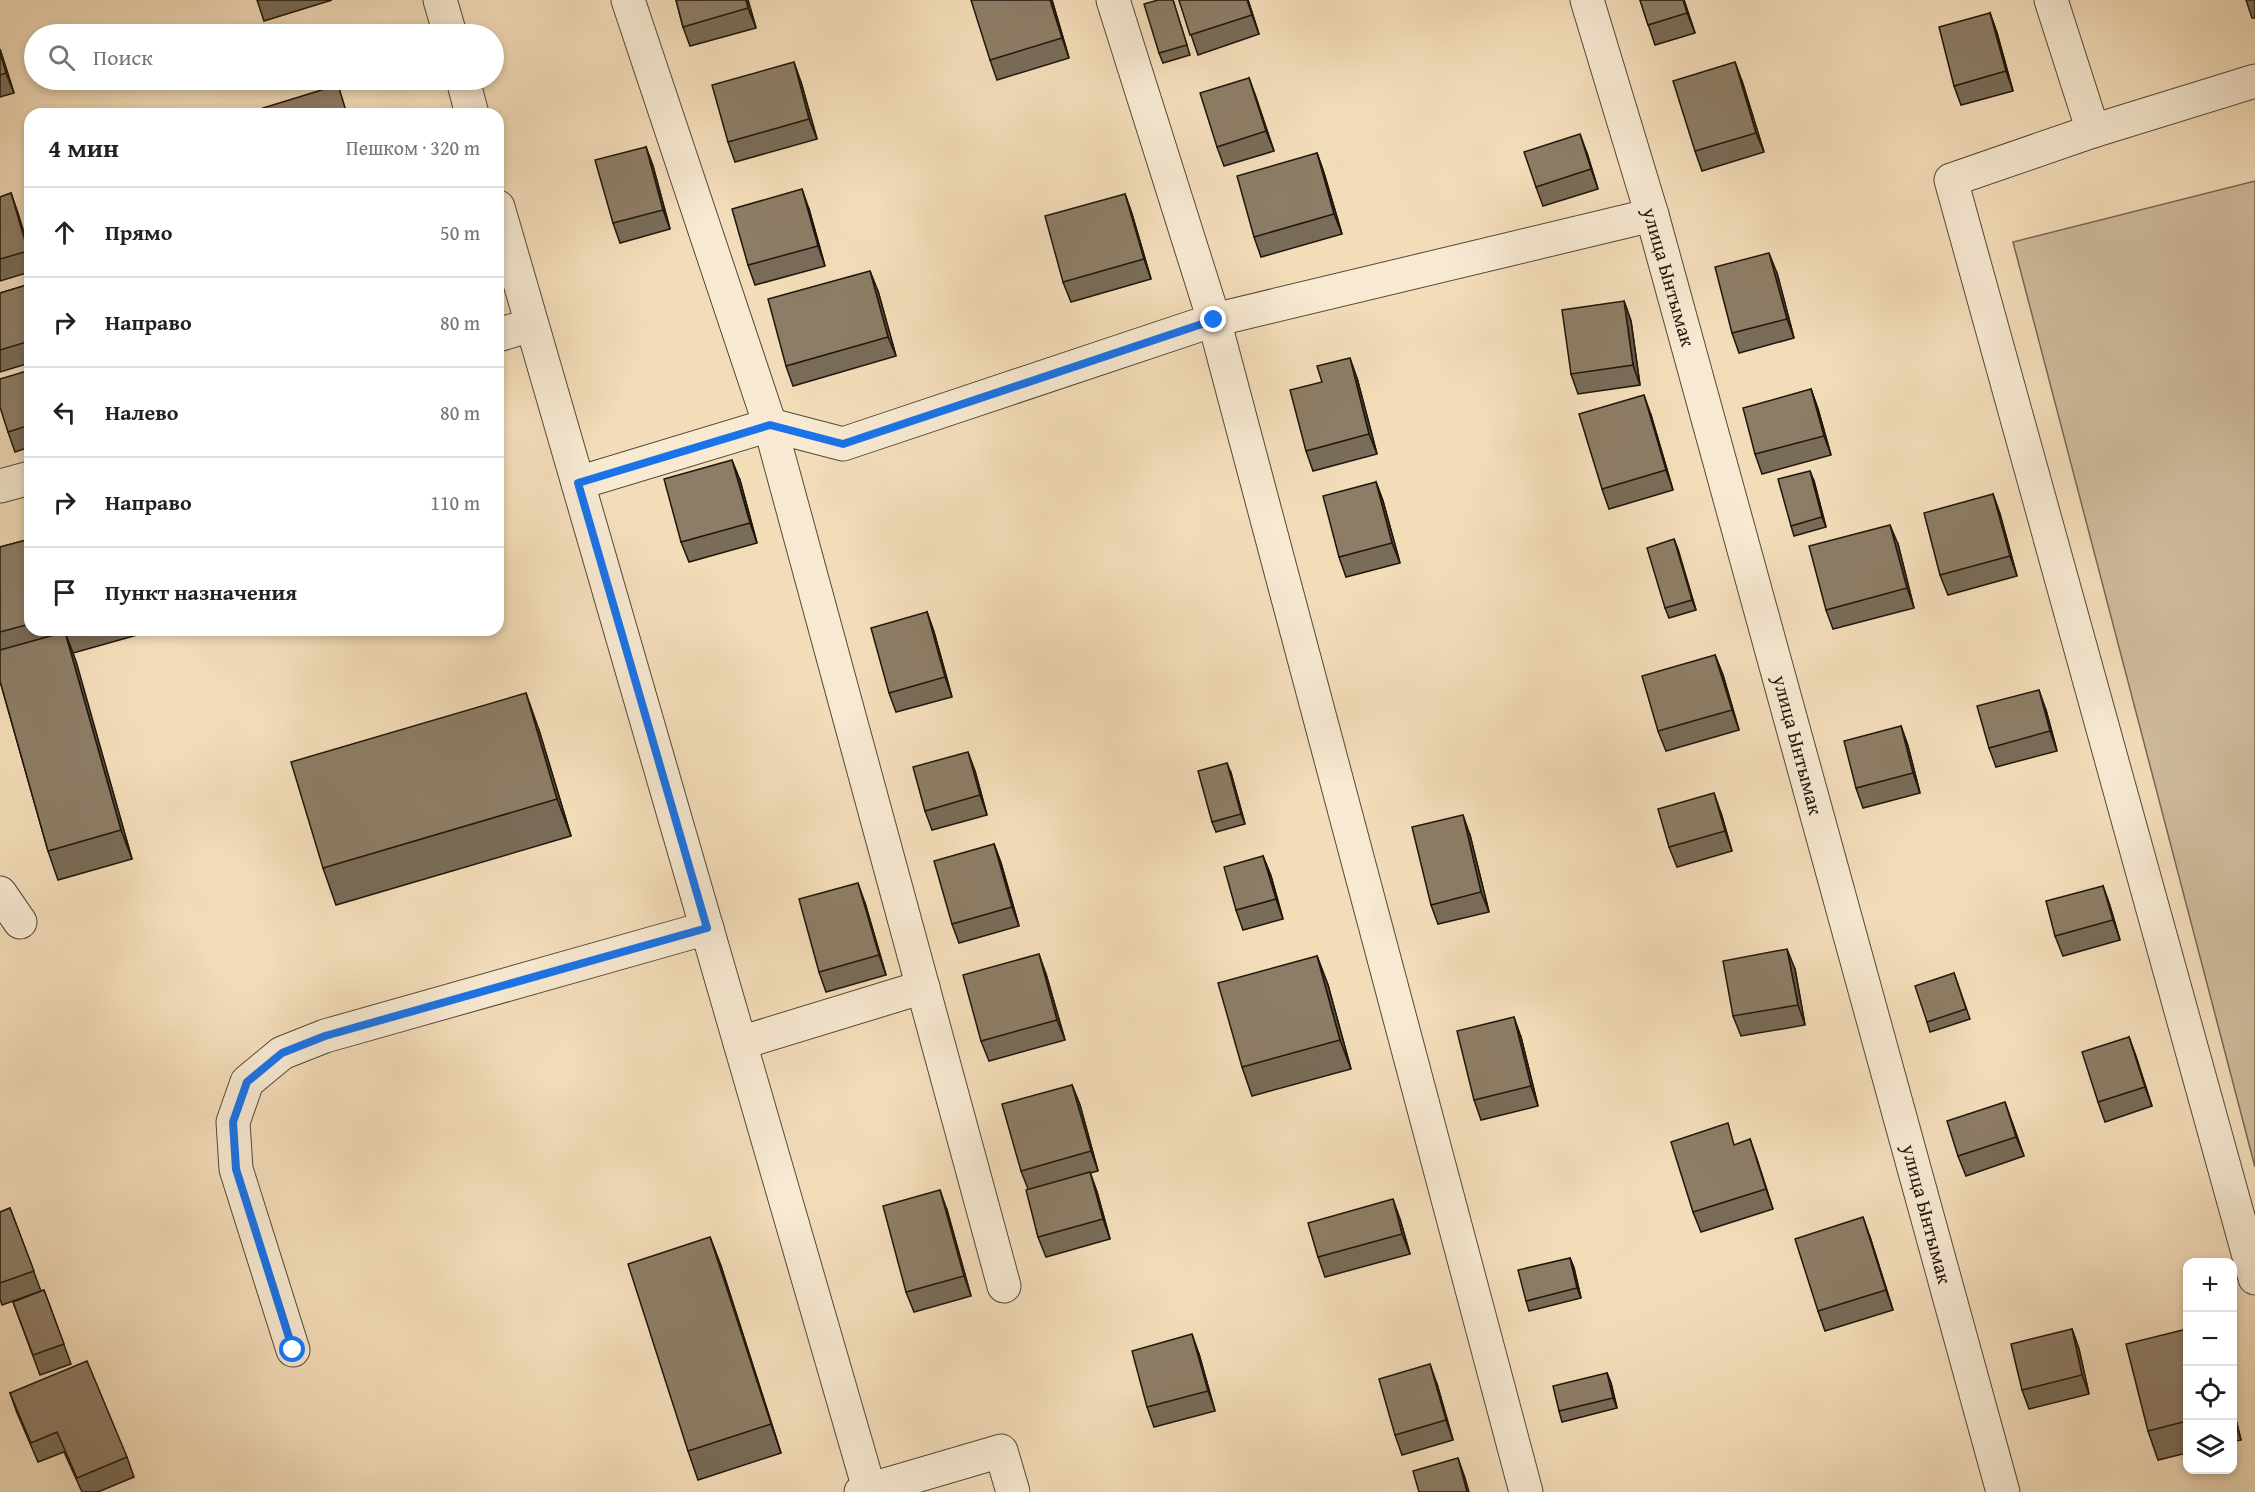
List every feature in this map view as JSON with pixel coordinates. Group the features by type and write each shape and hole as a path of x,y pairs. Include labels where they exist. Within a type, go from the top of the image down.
{"street":[{"path":"440,0 447,24"},
{"path":"628,0 770,425 1004,1286"},
{"path":"1113,0 1214,320 1526,1492"},
{"name":"улица Ынтымак","path":"1587,0 1652,215 2003,1492"},
{"path":"2051,0 2093,131"},
{"path":"2255,81 2093,131 1951,180 2255,1278"},
{"path":"465,90 470,108"},
{"path":"578,483 770,425 843,444 1214,320 1652,215"},
{"path":"504,228 740,1043 866,1491 1001,1451 1013,1492"},
{"path":"504,333 531,325"},
{"path":"0,486 24,480"},
{"path":"0,893 20,922"},
{"path":"293,1350 236,1169 233,1122 247,1082 282,1053 325,1036 707,928"},
{"path":"740,1043 923,987"}],"shaded area":[{"path":"2255,181 2255,1167 2013,242"}],"building":[{"path":"676,0 746,0 748,8 683,27"},
{"path":"971,0 1050,0 1062,38 990,60"},
{"path":"1158,0 1173,0 1187,45 1159,53 1144,4"},
{"path":"1179,0 1247,0 1252,15 1190,35"},
{"path":"1640,0 1683,0 1687,13 1648,25"},
{"path":"1990,13 2006,71 1954,86 1939,27"},
{"path":"0,53 6,73 0,75"},
{"path":"794,62 809,119 728,142 712,85"},
{"path":"1735,62 1756,133 1695,151 1673,81"},
{"path":"1249,78 1266,131 1217,147 1200,93"},
{"path":"322,90 340,90 345,108 263,108"},
{"path":"1580,134 1591,169 1536,187 1524,152"},
{"path":"646,147 663,210 613,223 595,160"},
{"path":"1317,153 1334,214 1254,237 1237,176"},
{"path":"802,189 818,246 748,265 732,209"},
{"path":"11,193 24,237 24,252 0,259 0,197"},
{"path":"1125,194 1144,259 1063,282 1045,216"},
{"path":"1769,253 1787,319 1732,333 1715,267"},
{"path":"870,271 888,337 786,366 768,299"},
{"path":"24,286 24,343 0,350 0,293"},
{"path":"1624,301 1633,365 1571,374 1562,310"},
{"path":"1350,358 1369,434 1306,451 1290,390 1322,382 1317,366"},
{"path":"24,372 24,427 8,432 0,407 0,379"},
{"path":"1811,389 1824,436 1755,454 1743,408"},
{"path":"1644,395 1666,470 1602,489 1579,414"},
{"path":"732,460 750,523 681,542 664,479"},
{"path":"1810,471 1822,517 1791,526 1778,479"},
{"path":"1376,482 1392,543 1339,557 1323,496"},
{"path":"1993,494 2010,556 1940,575 1924,513"},
{"path":"1890,525 1907,588 1826,610 1809,546"},
{"path":"1674,539 1692,600 1665,608 1647,548"},
{"path":"24,541 24,626 0,632 0,547"},
{"path":"927,612 945,677 889,693 871,628"},
{"path":"51,636 66,636 121,830 48,851 0,681 0,650"},
{"path":"1715,655 1732,710 1658,731 1642,676"},
{"path":"2039,690 2050,731 1989,748 1977,706"},
{"path":"526,693 557,799 323,868 291,762"},
{"path":"1901,726 1913,773 1856,788 1844,741"},
{"path":"968,752 980,795 925,811 913,767"},
{"path":"1227,763 1241,814 1212,822 1198,771"},
{"path":"1714,793 1725,831 1669,847 1658,809"},
{"path":"1463,815 1481,892 1431,905 1412,827"},
{"path":"994,844 1012,907 952,924 934,861"},
{"path":"1263,856 1276,899 1236,910 1224,867"},
{"path":"858,883 879,955 819,972 799,899"},
{"path":"2103,886 2113,920 2055,936 2046,901"},
{"path":"1787,949 1798,1005 1733,1016 1723,961"},
{"path":"1039,954 1057,1020 981,1041 963,975"},
{"path":"1317,956 1340,1040 1242,1067 1218,983"},
{"path":"1954,973 1966,1009 1927,1022 1915,986"},
{"path":"1514,1017 1531,1086 1474,1100 1457,1031"},
{"path":"2129,1037 2145,1087 2098,1102 2082,1052"},
{"path":"1072,1085 1091,1151 1021,1171 1002,1104"},
{"path":"2005,1102 2016,1137 1958,1156 1947,1121"},
{"path":"1728,1123 1734,1145 1750,1139 1766,1189 1693,1212 1671,1142"},
{"path":"1090,1172 1103,1219 1038,1237 1026,1190"},
{"path":"940,1190 964,1276 906,1292 883,1206"},
{"path":"1393,1199 1402,1234 1318,1257 1308,1223"},
{"path":"10,1208 34,1271 0,1283 0,1212"},
{"path":"1863,1217 1886,1290 1818,1311 1795,1239"},
{"path":"710,1237 771,1424 688,1451 628,1264"},
{"path":"1570,1258 1577,1288 1526,1301 1518,1270"},
{"path":"44,1290 64,1344 33,1355 13,1302"},
{"path":"2072,1329 2082,1375 2022,1390 2011,1344"},
{"path":"2183,1330 2183,1422 2148,1431 2126,1344"},
{"path":"1192,1334 1208,1391 1147,1407 1132,1351"},
{"path":"87,1361 127,1457 77,1478 57,1432 31,1443 10,1393"},
{"path":"1430,1364 1446,1420 1395,1435 1379,1379"},
{"path":"1607,1373 1613,1398 1559,1411 1553,1386"},
{"path":"1458,1458 1467,1492 1419,1492 1413,1471"}],"route":[{"path":"293,1350 236,1169 233,1122 247,1082 282,1053 325,1036 707,928 578,483 770,425 843,444 1214,320"}]}
